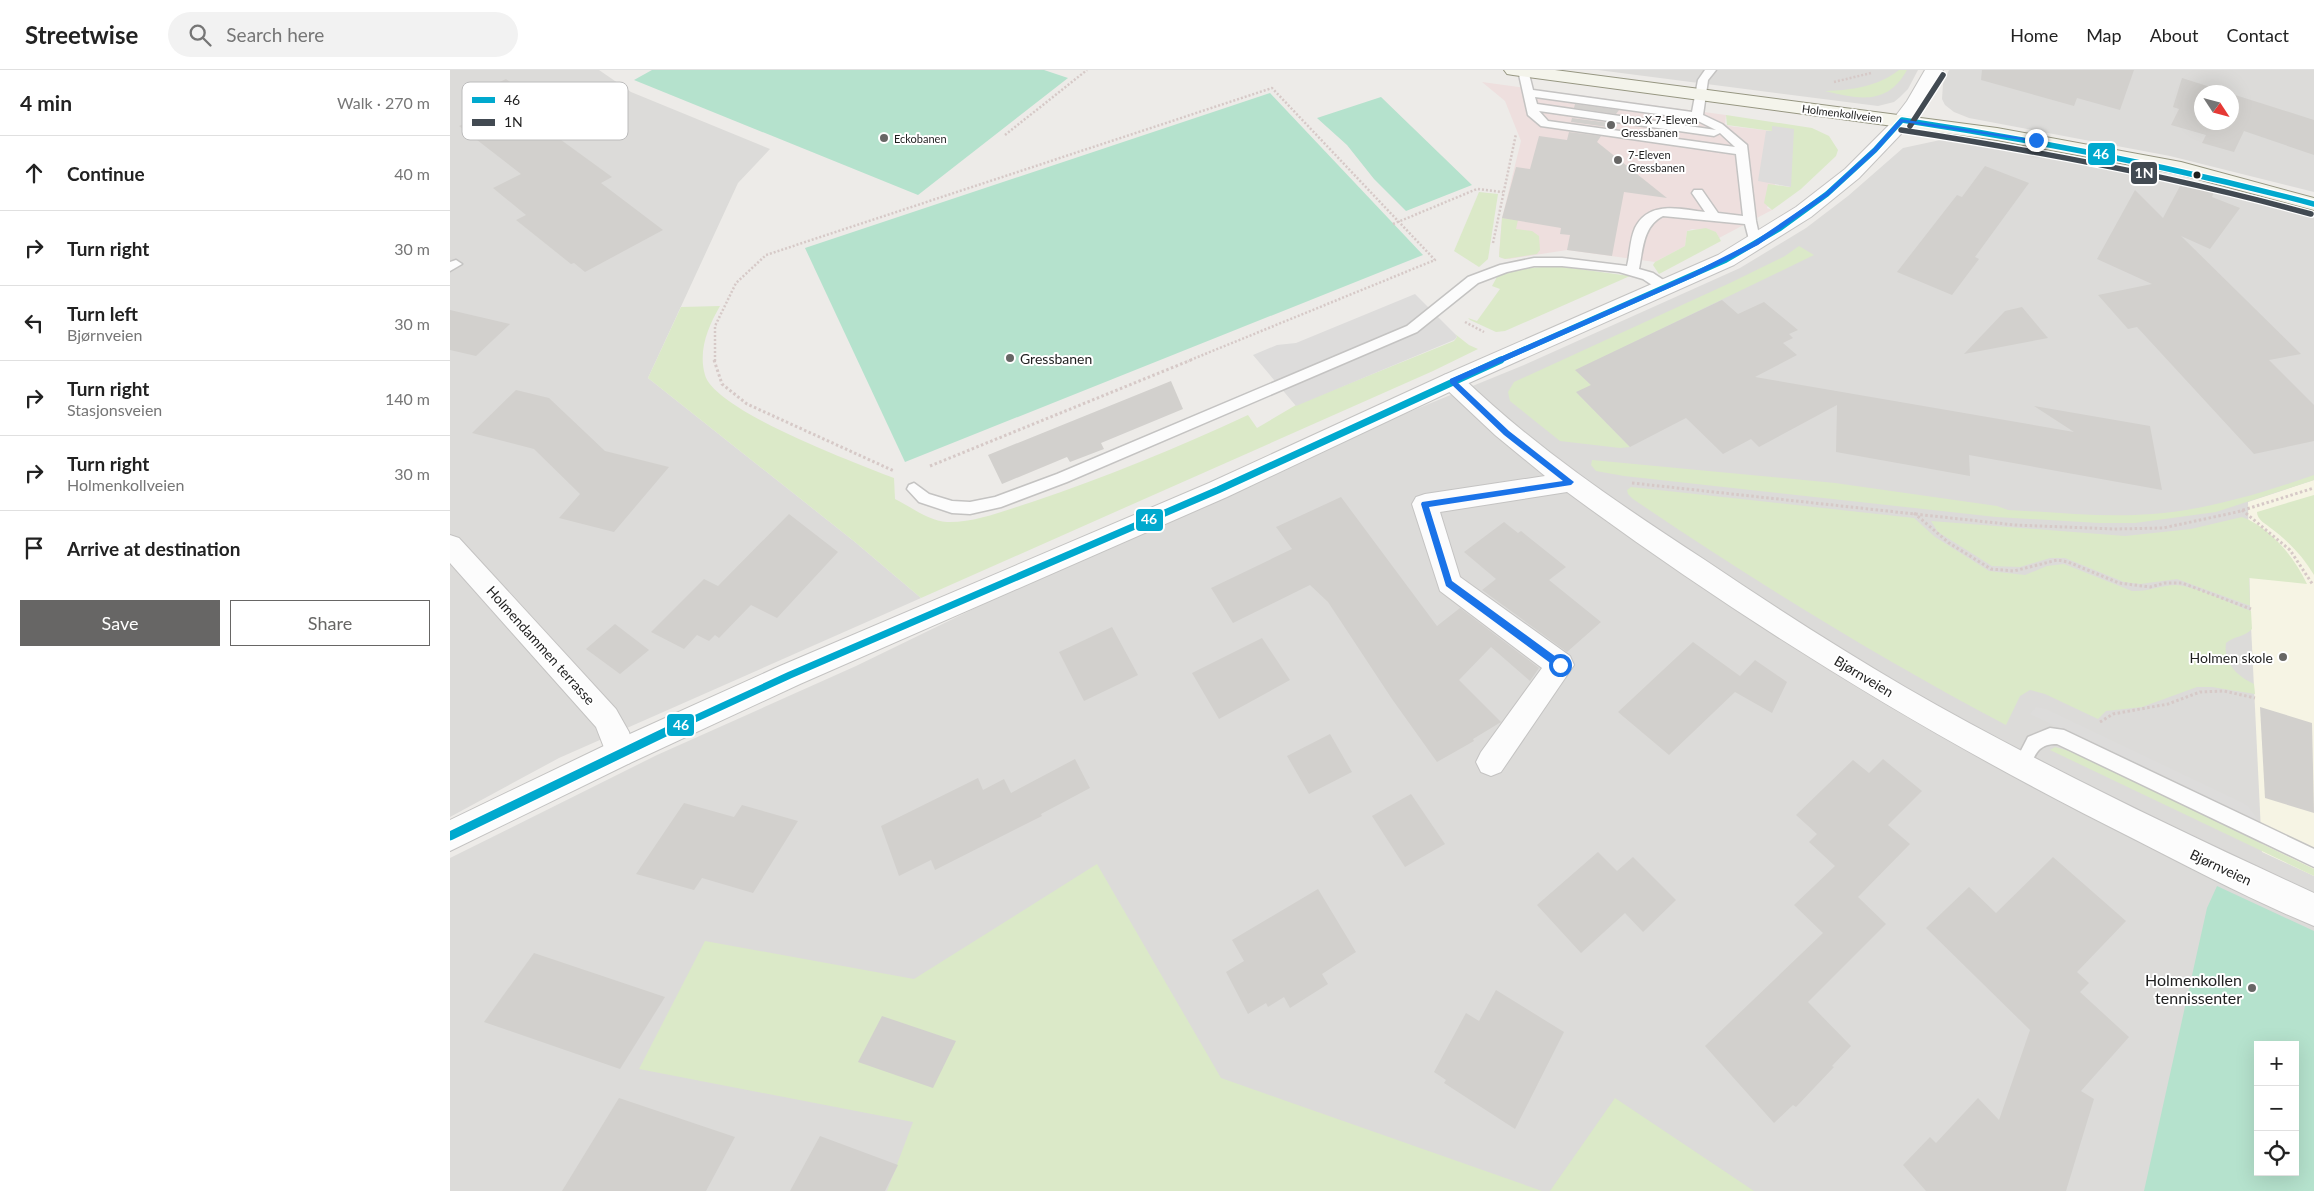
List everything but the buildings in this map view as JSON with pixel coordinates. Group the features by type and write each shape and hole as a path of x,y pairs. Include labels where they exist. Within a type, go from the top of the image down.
{"main road":[{"name":"Holmenkollveien","path":"1520,70 1997,134 2108,153 2239,182 2314,204"}],"street":[{"path":"450,836 620,753 790,675 1209,494 1452,381 1666,288 1753,232 1827,194 1864,161 1902,120 1934,70"},
{"name":"Bjørnveien","path":"1452,381 1506,433 1571,482 1726,589 1816,647 1926,714 2022,766 2160,837 2314,910"},
{"path":"1491,762 1560,665 1449,583 1425,504 1571,482"},
{"name":"Holmendammen terrasse","path":"450,545 606,718 614,732 620,753"}],"lane":[{"path":"1520,70 1529,92 1533,111 1545,124 1742,151"},
{"path":"1697,116 1699,94 1703,80 1711,70"},
{"path":"1529,92 1697,116 1741,146 1753,232"},
{"path":"1533,111 1716,130"},
{"path":"1704,158 1716,130"},
{"path":"1698,193 1714,216"},
{"path":"1633,270 1641,229 1649,218 1661,212 1714,216 1753,232"},
{"path":"914,489 924,498 952,507 970,508 996,502 1062,478 1412,329 1473,280 1504,268 1534,262 1562,262 1633,270 1648,276 1666,288"},
{"path":"2022,766 2036,740 2045,736 2058,736 2314,858"}],"path":[{"path":"1005,135 1087,70"},
{"path":"905,476 1435,260 1272,88 766,255 736,283 715,326 713,356 722,384 747,404 905,476 914,489"},
{"path":"1489,274 1519,121 1533,111"},
{"path":"1393,224 1477,189 1504,192"},
{"path":"1443,304 1466,323 1490,335"},
{"path":"1626,483 2015,524 2114,529 2163,528 2241,510 2314,488"},
{"path":"2241,510 2290,550 2313,584"},
{"path":"1913,513 1949,543 1991,569 2014,571 2057,560 2068,562 2119,583 2150,587 2165,583 2182,583 2251,609"},
{"path":"2096,726 2113,714 2164,705 2198,692 2233,692 2255,698"}],"shaded area":[{"path":"450,70 599,70 616,82 462,82 462,140 628,140 628,90 770,149 738,183 648,378 855,542 921,598 559,758 450,817"},
{"path":"1598,70 1918,70 1908,89 1900,97 1894,102 1878,106"},
{"path":"1949,70 2314,70 2314,192 2170,156 1969,118 1954,112 1945,105 1942,99 1943,84"},
{"path":"1482,82 1726,115 1725,124 1729,126 1772,131 1794,129 1767,208 1772,210 1719,238 1716,232 1692,229 1687,231 1685,246 1655,262 1567,250 1509,259 1501,258 1499,254 1502,218 1521,141 1505,101"},
{"path":"1772,126 1794,129 1791,187 1758,181 1766,131 1772,131"},
{"path":"1945,139 1982,143 2150,171 2314,214 2314,1191 450,1191 450,858 657,755 856,666 1218,490 1524,365 1740,268 1806,228 1848,196 1903,148"},
{"path":"1415,294 1455,334 1457,337 1454,340 1296,406 1253,355 1277,345 1296,343"},
{"name":"Holmen skole","path":"2314,480 2314,876 2262,852 2250,605 2248,502"},
{"path":"2036,707 2046,709 2243,803 2248,806 2260,823 2030,714"}],"green space":[{"name":"Eckobanen","path":"652,70 1044,70 1068,78 918,195 634,80"},
{"path":"1899,70 1907,70 1891,90 1881,95 1861,97 1825,91 1845,90 1873,84"},
{"name":"Gressbanen","path":"1270,93 1423,255 905,462 805,248"},
{"path":"1381,97 1472,185 1406,211 1374,179 1347,145 1317,118"},
{"path":"1726,115 1812,128 1829,136 1838,150 1836,156 1801,189 1772,210 1764,203 1768,184 1790,187 1772,126 1772,131 1727,125"},
{"path":"1479,192 1498,194 1488,259 1479,267 1454,251"},
{"path":"1502,218 1518,220 1516,229 1532,231 1539,236 1540,250 1537,254 1505,259 1499,257"},
{"path":"1706,228 1716,232 1721,241 1659,274 1653,265 1655,262 1685,246 1687,231"},
{"path":"1799,246 1814,255 1576,370 1591,385 1577,393 1630,447 1620,448 1560,441 1510,401 1508,392 1514,382 1730,283 1785,256"},
{"path":"1564,267 1630,276 1505,331 1496,332 1468,318 1477,321 1500,289 1492,286 1498,275 1520,269"},
{"path":"720,306 705,339 703,357 705,375 715,389 734,404 760,420 790,435 894,478 895,499 927,516 947,522 958,522 990,515 1032,502 1141,462 1248,415 1257,428 1296,405 1454,341 1457,337 1455,334 1469,345 1478,349 1433,371 921,598 855,542 648,378 681,307"},
{"path":"1592,460 1835,483 1997,506 2008,510 2098,515 2152,514 2193,509 2254,494 2314,475 2314,480 2216,512 2135,523 2099,523 1996,517 1624,476 1596,471 1591,465"},
{"path":"1631,487 1914,518 1935,537 1989,571 2025,575 2047,566 2064,564 2132,591 2176,585 2193,588 2251,611 2252,629 2246,634 2226,643 2226,650 2232,668 2254,684 2255,694 2212,687 2197,687 2142,707 2106,711 2098,719 2045,694 2030,690 2020,696 2006,725 1910,673 1770,589 1633,499 1627,490"},
{"path":"2314,495 2314,575 2295,550 2260,520 2257,512"},
{"path":"2242,517 2263,528 2280,544 2307,584 2249,578 2250,605 2248,605 2177,579 2140,584 2124,582 2065,558 2050,558 2020,567 1992,566 1938,532 1931,521 2125,536 2191,529"},
{"path":"2055,747 2073,752 2314,869 2314,876 2050,750"},
{"path":"1097,864 1221,1078 1542,1191 887,1191 913,1122 639,1069 705,941 914,979"},
{"name":"Holmenkollen tennissenter","path":"2217,886 2314,931 2314,1191 2144,1191 2207,908"},
{"path":"1615,1098 1754,1191 1550,1191"}],"transit line":[{"name":"1N","path":"1910,126 1943,75"},
{"name":"46","path":"450,836 620,753 790,675 1218,490 1452,381 1726,260 1779,229 1827,194 1875,150 1902,120 2006,136 2161,166 2314,204"},
{"name":"1N","path":"1901,130 2107,165 2260,200 2311,214"}],"place":[{"name":"Uno-X 7-Eleven Gressbanen","path":"1611,125"},
{"name":"Eckobanen","path":"884,138"},
{"name":"7-Eleven Gressbanen","path":"1618,160"},
{"name":"Gressbanen","path":"1010,358"},
{"name":"Holmen skole","path":"2283,657"},
{"name":"Holmenkollen tennissenter","path":"2252,988"}],"route":[{"path":"1560,665 1449,583 1425,504 1571,482 1506,433 1452,381 1692,276 1755,244 1784,226 1827,194 1853,172 1902,120 2036,140"}]}
